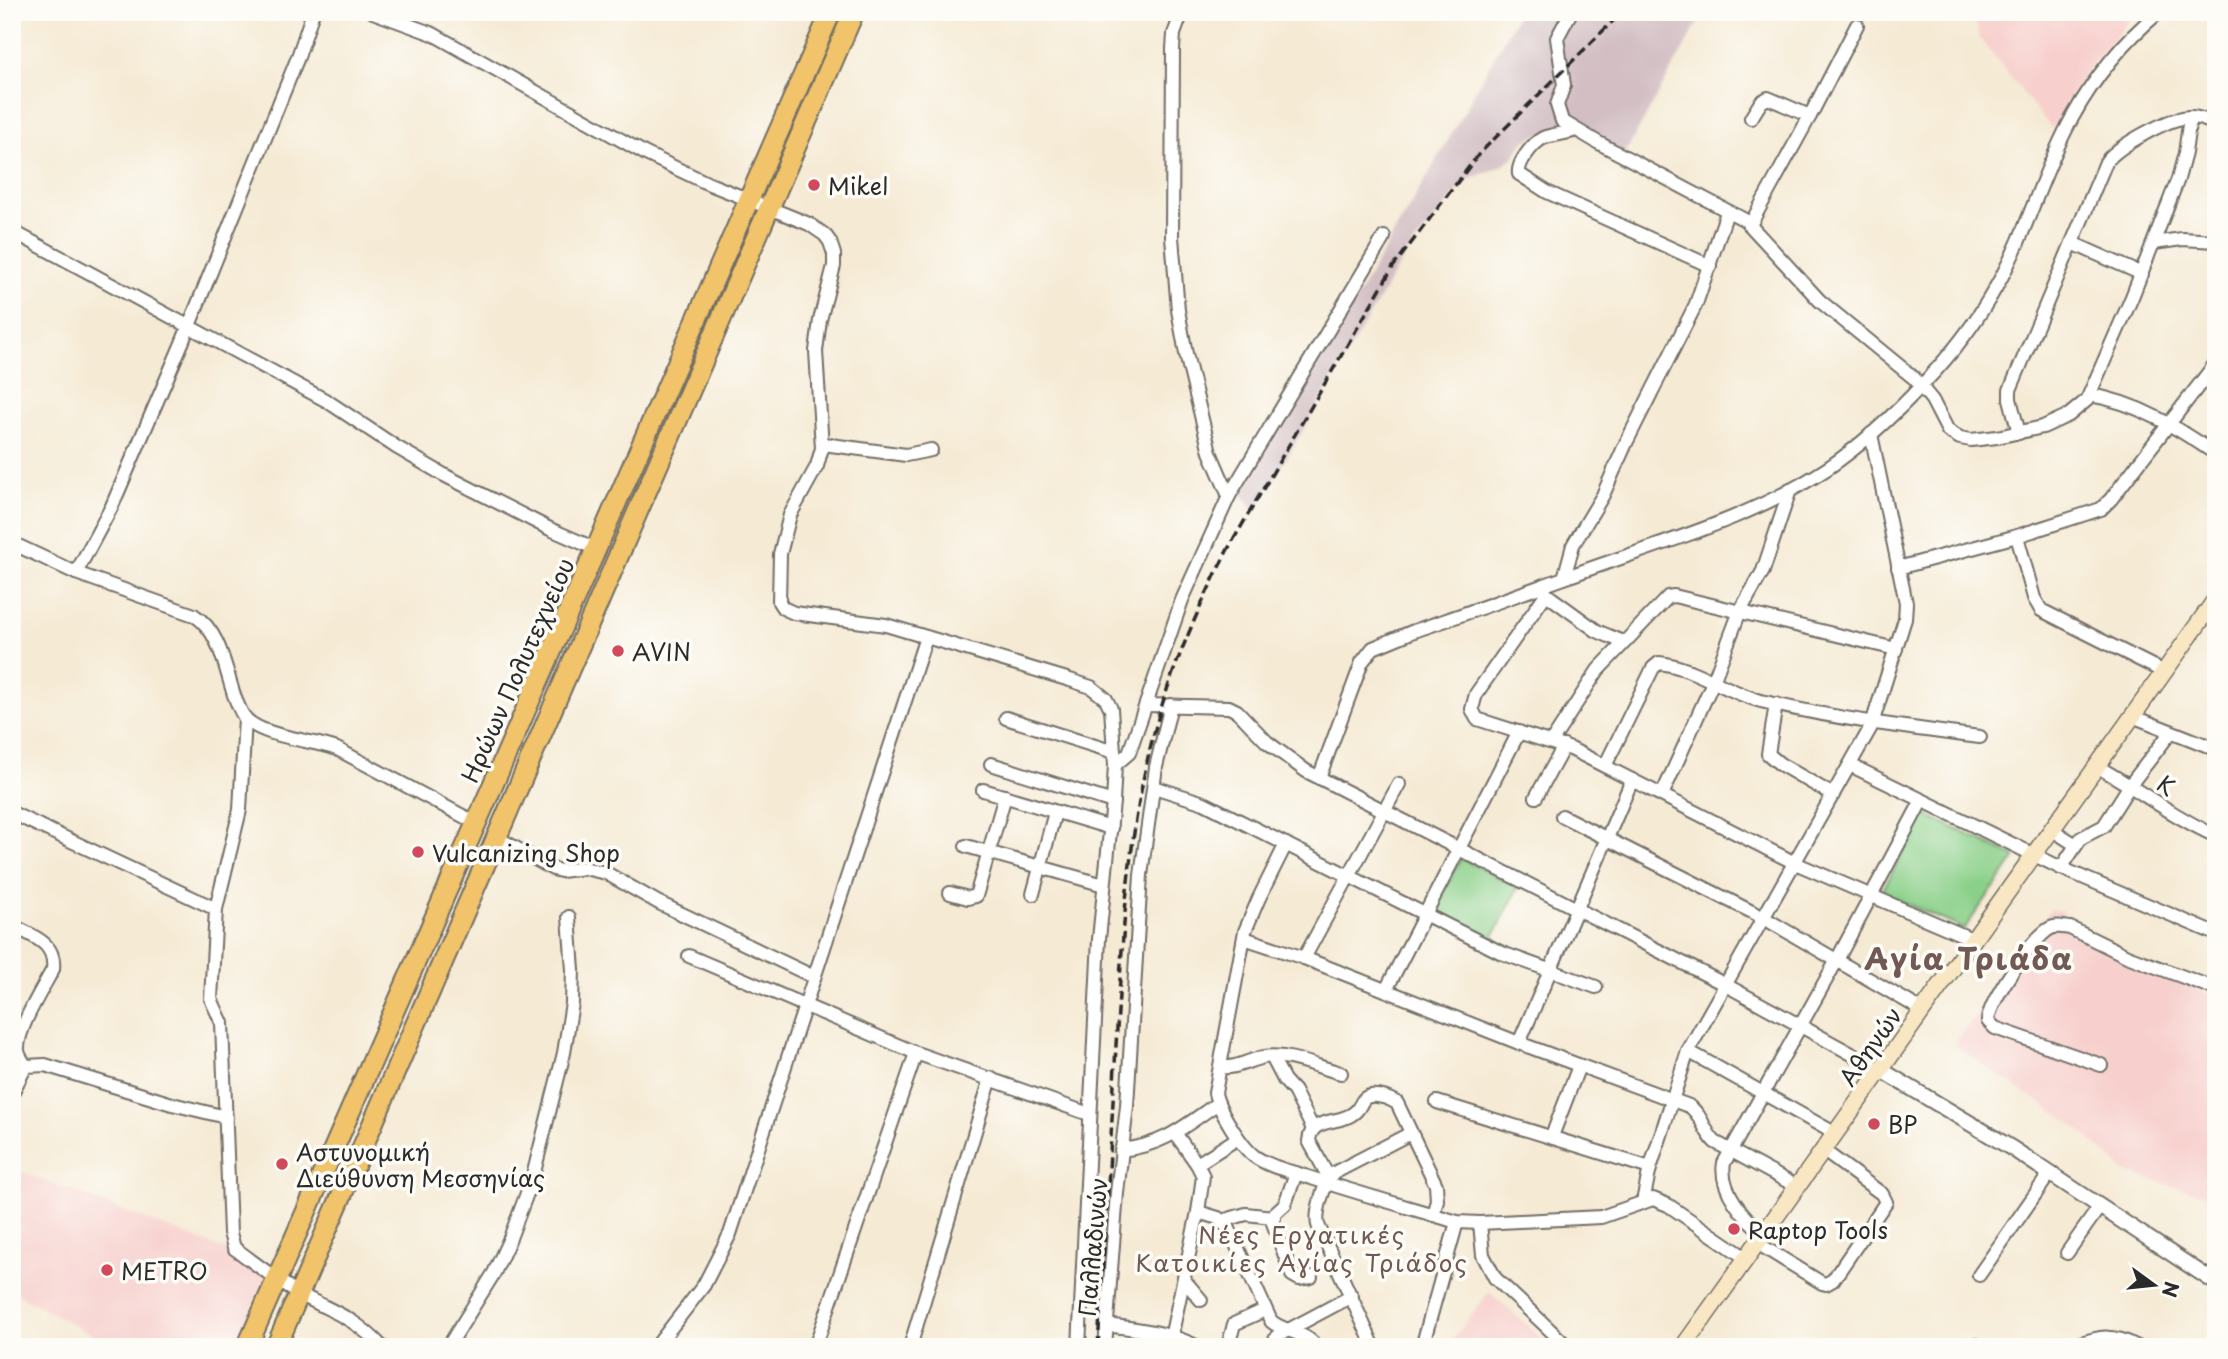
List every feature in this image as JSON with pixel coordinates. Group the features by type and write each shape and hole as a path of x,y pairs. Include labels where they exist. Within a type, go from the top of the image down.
{"main road":[{"name":"Ηρώων Πολυτεχνείου","path":"247,1347 831,12"},
{"name":"Ηρώων Πολυτεχνείου","path":"276,1347 854,12"},
{"name":"Αθηνών","path":"1683,1347 2216,599"}],"street":[{"path":"76,573 112,506 188,327 313,12"},
{"path":"373,12 433,34 646,154 695,178 816,228 830,242 834,254 832,275 817,342 823,444 817,466 786,525 780,554 779,602 783,608 794,613 886,625 1091,687 1106,699 1111,709 1115,765 1089,1114 1079,1347"},
{"path":"1182,12 1174,34 1173,49 1174,276 1186,354 1210,452 1229,496"},
{"path":"1570,12 1557,38 1564,85 1557,108 1560,119 1750,225 1759,238 1821,301 1921,386 1935,405 1946,428 1955,436 1971,440 2019,433 2050,424 2085,403 2142,274 2182,167 2190,117"},
{"path":"1319,778 1362,662 1369,651 1384,642 1544,590 1564,578 1702,529 1790,490 1839,460 1885,423 1969,330 2021,239 2064,134 2087,93 2122,47 2159,12"},
{"path":"1750,225 1857,25"},
{"path":"1751,118 1761,102 1768,98 1810,116"},
{"path":"2019,433 2010,390 2108,159 2140,138 2175,121 2190,117 2216,124"},
{"path":"1576,130 1539,141 1521,163 1519,174 1548,192 1710,266"},
{"path":"1564,578 1573,545 1603,495 1642,410 1687,325 1727,212"},
{"path":"12,231 346,411 397,447 444,475 596,549"},
{"path":"1115,765 1129,753 1196,567 1229,496 1384,237"},
{"path":"2154,243 2182,239 2216,241"},
{"path":"2072,243 2142,274"},
{"path":"1898,568 2017,536 2101,509 2216,363"},
{"path":"2090,395 2111,399 2167,424 2216,454"},
{"path":"1643,1202 1650,1168 1688,1051 1874,721 1896,649 1907,609 1871,434"},
{"path":"823,444 906,454 931,450"},
{"path":"1662,795 1713,682 1740,611 1763,571 1790,490"},
{"path":"2017,536 2034,598 2041,611 2164,672"},
{"path":"12,544 76,573 204,621 214,636 245,718 272,732 319,742 337,749 476,823"},
{"path":"1544,590 1597,631 1623,642"},
{"path":"1544,590 1484,679 1472,702 1472,713 1477,719 1558,744 1795,863 1972,939"},
{"path":"1536,797 1558,744 1598,670 1668,597 1674,596 1740,611 1896,649"},
{"path":"656,1347 694,1299 726,1244 926,637"},
{"path":"1605,766 1656,664 1663,663 1684,669 1752,698 1776,704 1980,737"},
{"path":"1776,704 1768,754 1780,765 1833,795"},
{"path":"1146,705 1229,706 1277,751 1319,778 1724,984 1881,1070 2050,1172 2216,1283"},
{"name":"Παλλαδινών","path":"1105,1347 1127,1107 1141,875 1158,756 1171,705"},
{"path":"2132,716 2216,749"},
{"path":"245,718 240,810 216,909 211,999 222,1023 229,1221 234,1248 299,1293 345,1315 382,1347"},
{"path":"1006,718 1114,752"},
{"path":"2061,868 2076,845 2088,834 2104,826 2130,785 2171,732"},
{"path":"1385,990 1519,733"},
{"path":"992,764 1113,802"},
{"path":"1850,765 2061,868 2216,934"},
{"name":"Κ","path":"2096,766 2182,820 2216,836"},
{"path":"1519,1043 1632,780"},
{"path":"1304,958 1399,783"},
{"path":"1154,787 1204,803 1502,953 1596,987"},
{"path":"983,790 1111,828"},
{"path":"950,893 968,898 976,896 1005,796"},
{"path":"1824,1151 1882,1194 1886,1202 1833,1280 1826,1284 1761,1238 1727,1187 1723,1168 1730,1150 1837,960 1922,800"},
{"path":"1033,894 1055,812"},
{"path":"12,813 216,909"},
{"path":"1562,816 1764,918 1922,1010"},
{"path":"2051,829 2076,845"},
{"path":"496,837 553,869 561,871 584,868 606,873 659,903 814,977"},
{"path":"1286,844 1259,898 1244,937 1215,1093 1245,1148 1264,1163 1457,1222 1601,1217 1656,1199 1746,1258"},
{"path":"966,846 1104,886"},
{"path":"452,1346 494,1273 532,1180 564,1053 572,1003 573,970 569,917"},
{"path":"12,925 47,946 54,959 53,969 22,1030 18,1054 26,1066"},
{"path":"2101,1065 1995,1028 1988,1021 1991,1004 2013,971 2050,929 2070,929 2127,956 2216,989"},
{"path":"1244,937 1693,1108 1709,1136 1798,1187"},
{"path":"689,956 916,1053 1089,1114"},
{"path":"1688,1051 1836,1134"},
{"path":"815,1347 916,1053"},
{"path":"1220,1067 1231,1068 1260,1058 1272,1057 1341,1073"},
{"path":"1272,1057 1284,1080 1294,1091 1313,1129"},
{"path":"26,1066 45,1065 59,1068 172,1104 226,1117"},
{"path":"12,1093 26,1066"},
{"path":"1552,1136 1579,1066"},
{"path":"910,1347 991,1078"},
{"path":"1328,1181 1309,1141 1313,1129 1324,1122 1340,1120 1354,1113 1363,1099 1374,1096 1397,1103 1436,1185 1437,1200 1433,1215"},
{"path":"1437,1102 1650,1168"},
{"path":"1121,1150 1151,1145 1175,1133 1219,1103"},
{"path":"1170,1341 1198,1212 1203,1176 1175,1133"},
{"path":"1374,1347 1317,1222 1328,1181 1343,1167 1411,1133"},
{"path":"1197,1164 1238,1138"},
{"path":"1979,1275 2050,1172"},
{"path":"1296,1173 1286,1203 1273,1217 1274,1228 1292,1275 1299,1279 1311,1277"},
{"path":"2067,1253 2100,1206"},
{"path":"1198,1212 1222,1221 1229,1229 1265,1310 1275,1325 1308,1338 1316,1347"},
{"path":"1222,1221 1245,1214 1273,1217"},
{"path":"1422,1347 1457,1222"},
{"path":"1480,1223 1483,1255 1495,1278 1568,1347"},
{"path":"1184,1280 1201,1300"},
{"path":"1271,1347 1275,1338 1352,1296"},
{"path":"1228,1347 1234,1324 1265,1310"},
{"path":"1106,1325 1198,1347"},
{"path":"2069,1347 2104,1336 2118,1338 2138,1347"}],"shaded area":[{"path":"1519,12 1704,12 1623,157 1571,128 1537,135 1523,142 1514,157 1500,167 1463,184 1409,250 1394,273 1256,511 1239,491 1291,410 1442,151"},
{"path":"1973,12 2137,12 2094,61 2052,129 1980,39"},
{"path":"2050,909 2062,911 2069,934 2113,956 2216,997 2216,1198 2127,1173 2075,1126 1954,1045"},
{"path":"12,1168 233,1253 268,1276 234,1347 114,1347 12,1291"},
{"path":"1489,1292 1546,1341 1552,1347 1447,1347"}],"green space":[{"path":"1924,814 2016,857 1964,929 1881,893"},
{"path":"1461,858 1518,888 1492,940 1435,909"}],"railway":[{"path":"1098,1347 1121,959 1129,873 1141,788 1162,705 1176,665 1228,549 1393,267 1478,155 1622,12"}],"place":[{"name":"Mikel","path":"814,185"},
{"name":"AVIN","path":"618,651"},
{"name":"Vulcanizing Shop","path":"418,852"},
{"name":"BP","path":"1874,1124"},
{"name":"Αστυνομική Διεύθυνση Μεσσηνίας","path":"282,1164"},
{"name":"Raptop Tools","path":"1734,1229"},
{"name":"METRO","path":"107,1270"}],"district":[{"name":"Αγία Τριάδα","path":"1969,957"},
{"name":"Νέες Εργατικές Κατοικίες Αγίας Τριάδος","path":"1302,1248"}]}
